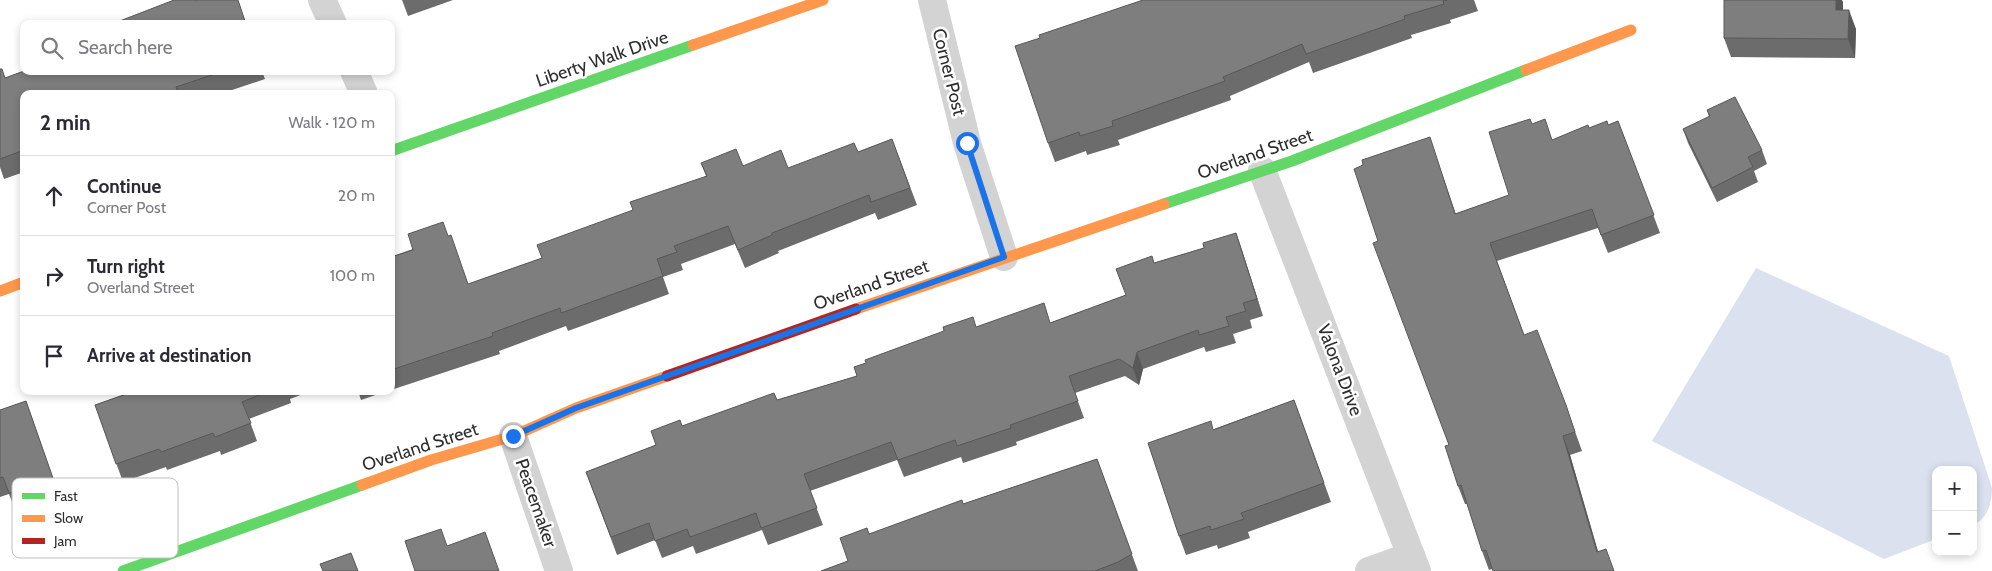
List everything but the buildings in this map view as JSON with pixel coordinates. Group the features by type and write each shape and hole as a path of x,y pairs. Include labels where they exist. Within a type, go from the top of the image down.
{"street":[{"path":"322,0 331,20"},
{"name":"Liberty Walk Drive","path":"395,151 824,0"},
{"name":"Corner Post","path":"932,0 967,143 1004,257"},
{"name":"Overland Street","path":"178,551 431,460 513,436 586,405 1004,257 1292,161 1631,30"},
{"path":"356,75 362,90"},
{"name":"Valona Drive","path":"1262,170 1414,564"},
{"path":"0,290 20,283"},
{"name":"Peacemaker","path":"513,436 560,571"},
{"name":"Overland Street","path":"123,571 159,558"},
{"path":"1368,571 1414,564"}],"shaded area":[{"path":"1756,268 1949,356 1992,488 1991,499 1986,514 1977,523 1977,466 1932,466 1932,541 1884,559 1652,441"}],"traffic: fast":[{"path":"395,150 693,45"},
{"path":"1164,204 1292,161 1526,70"},
{"path":"178,551 362,485"},
{"path":"123,571 159,558"}],"traffic: slow":[{"path":"693,45 823,0"},
{"path":"1526,70 1631,30"},
{"path":"856,309 1164,204"},
{"path":"0,291 20,284"},
{"path":"362,485 431,460 513,436 576,408 667,376"}],"traffic: jam":[{"path":"667,376 856,309"}],"route":[{"path":"513,436 576,408 1004,257 967,143"}]}
